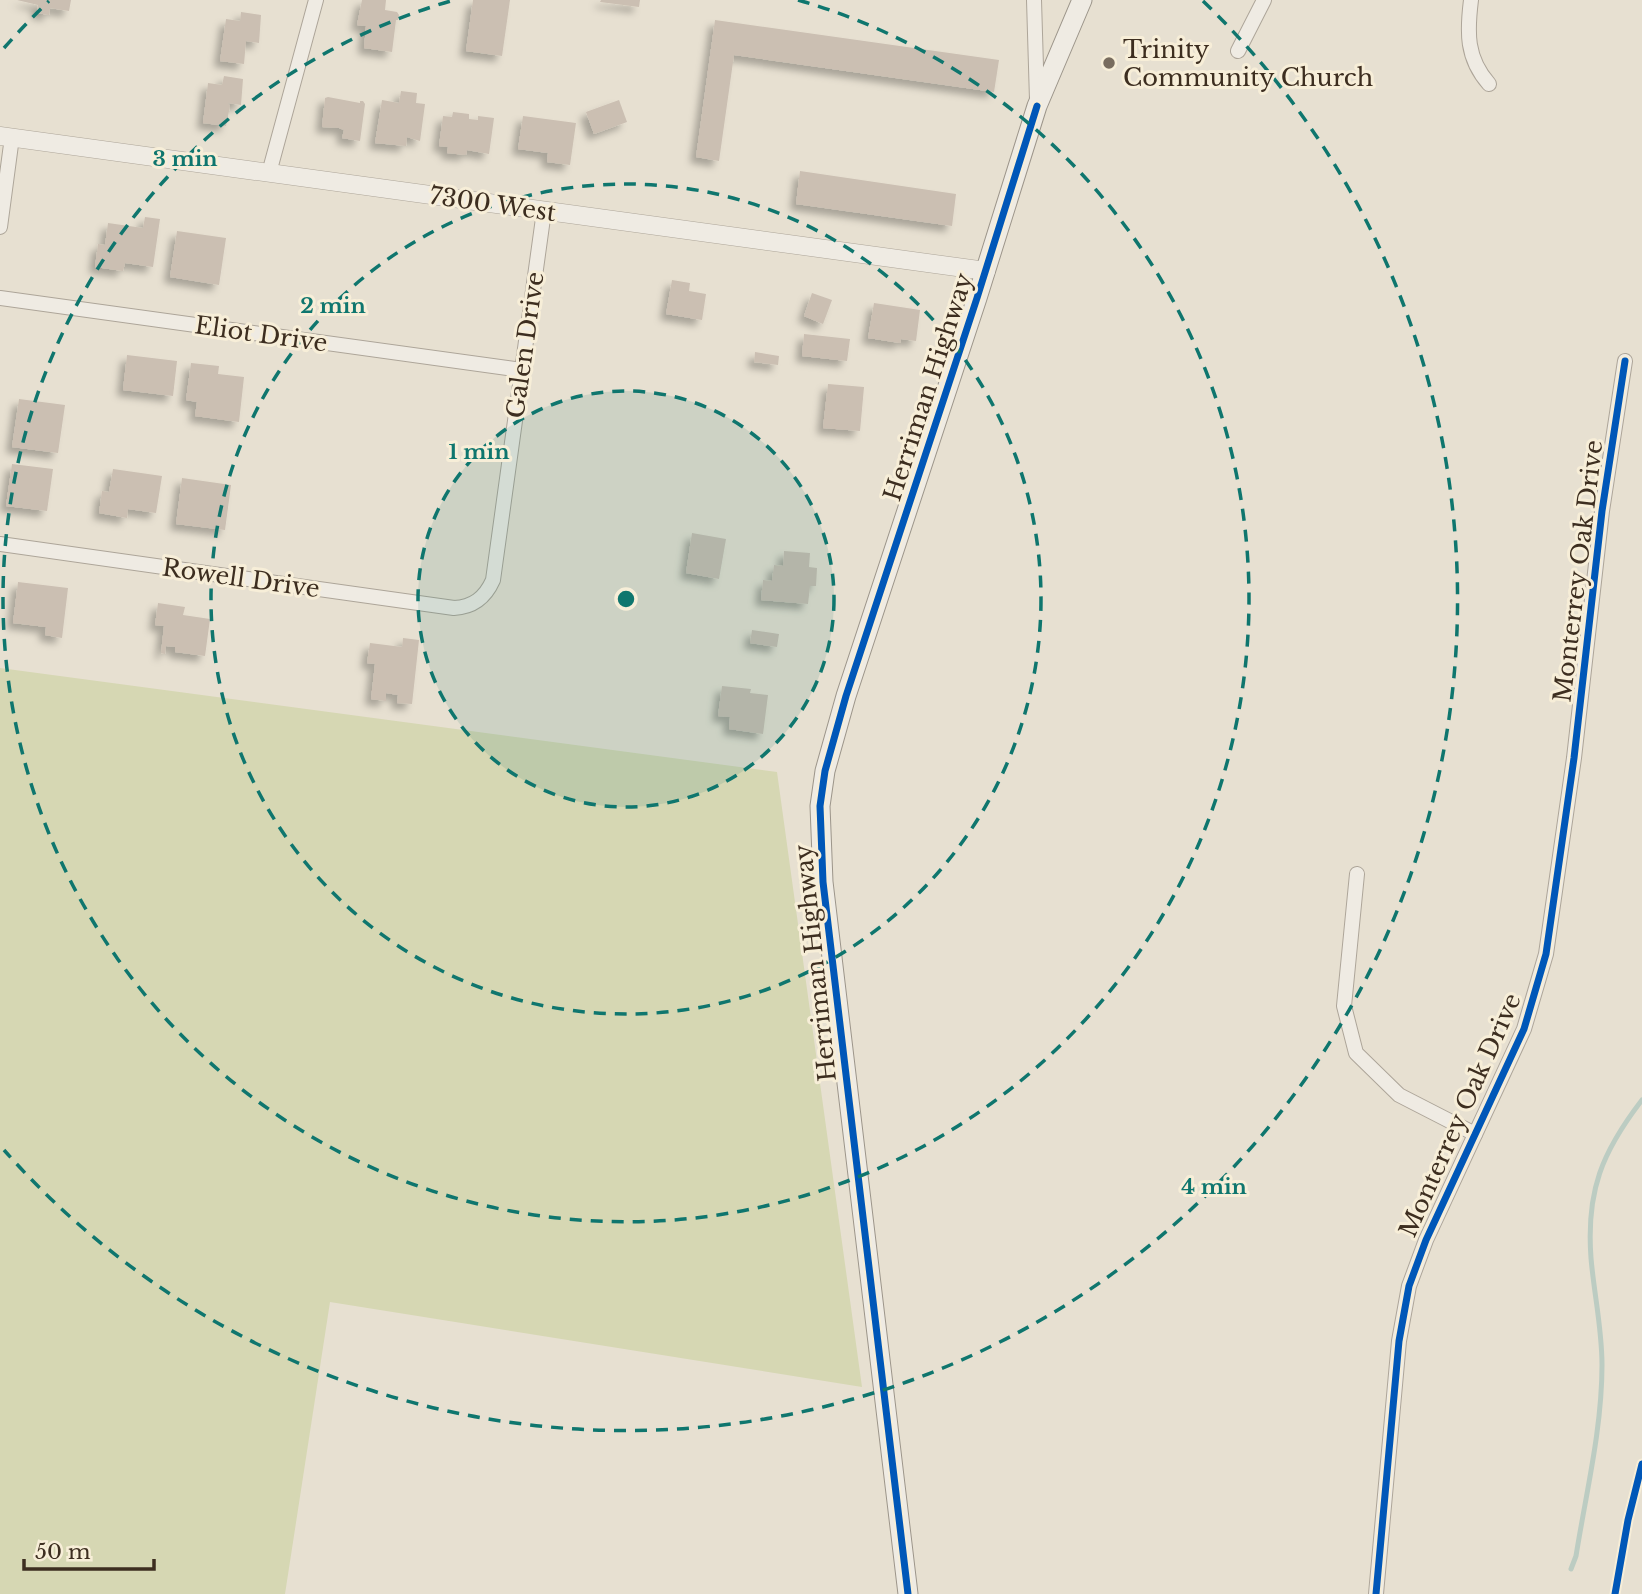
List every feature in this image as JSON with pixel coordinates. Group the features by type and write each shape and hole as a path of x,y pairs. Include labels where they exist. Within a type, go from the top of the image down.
{"main road":[{"name":"Herriman Highway","path":"908,1594 823,882 820,806 825,771 846,696 986,271 1037,106 1082,0"}],"street":[{"path":"269,173 316,0"},
{"path":"1034,0 1037,106"},
{"path":"1238,51 1264,0"},
{"path":"1471,0 1469,48 1477,68 1489,84"},
{"path":"0,227 6,136"},
{"name":"7300 West","path":"6,136 986,271"},
{"name":"Galen Drive","path":"480,600 493,580 544,211"},
{"name":"Eliot Drive","path":"0,298 522,370"},
{"name":"Monterrey Oak Drive","path":"1376,1594 1399,1341 1409,1286 1426,1240 1524,1029 1546,954 1574,758 1602,511 1625,361"},
{"name":"Rowell Drive","path":"0,544 454,608 480,600"},
{"path":"1357,874 1344,1006 1356,1053 1399,1095 1475,1134"}],"green space":[{"path":"0,668 777,772 862,1387 330,1302 285,1594 0,1594"}],"building":[{"path":"17,0 71,0 69,11 50,8 49,15 37,13 38,5"},
{"path":"362,0 386,0 385,10 397,12 399,15 392,52 364,48 366,26 357,25"},
{"path":"473,0 510,0 502,56 466,51"},
{"path":"640,0 639,7 600,2"},
{"path":"241,12 261,15 259,43 246,41 244,64 220,61 226,19 240,21"},
{"path":"715,20 999,60 994,92 734,55 719,161 696,157"},
{"path":"224,76 243,79 241,105 228,103 230,106 226,126 203,123 208,83 222,85"},
{"path":"401,91 417,93 416,103 425,104 420,141 407,137 406,146 375,143 382,100 399,103"},
{"path":"325,98 360,103 363,101 365,104 360,141 342,138 344,130 339,128 322,127"},
{"path":"619,100 627,122 594,134 586,112"},
{"path":"453,112 469,114 469,119 478,120 478,116 494,118 489,154 467,150 466,155 447,153 448,147 439,146 443,116 452,117"},
{"path":"523,116 576,123 570,165 547,162 548,153 518,149"},
{"path":"800,171 956,194 952,226 796,204"},
{"path":"145,217 160,219 153,267 125,263 123,271 95,267 98,244 105,245 108,223 143,228"},
{"path":"177,231 226,238 219,285 170,277"},
{"path":"672,280 690,283 689,291 706,294 702,320 666,314"},
{"path":"812,293 832,300 823,324 804,316"},
{"path":"874,303 920,310 916,341 901,339 900,343 868,338"},
{"path":"804,334 850,339 847,361 802,356"},
{"path":"755,352 779,356 778,365 754,362"},
{"path":"127,355 177,361 173,396 123,390"},
{"path":"191,363 219,366 218,374 244,377 239,422 195,416 197,402 186,400"},
{"path":"828,384 864,387 860,431 823,428"},
{"path":"19,399 65,405 58,453 12,447"},
{"path":"12,464 53,469 47,511 6,506"},
{"path":"113,469 162,476 156,513 128,509 127,518 99,513 102,491 109,492"},
{"path":"182,478 231,485 225,530 176,524"},
{"path":"692,533 726,539 719,579 686,573"},
{"path":"784,551 810,553 809,567 817,568 816,586 810,586 808,604 761,600 763,580 772,581 774,565 783,566"},
{"path":"18,582 68,588 62,638 45,635 46,627 13,623"},
{"path":"158,603 185,607 183,615 210,619 205,656 175,652 175,647 166,646 165,654 161,653 164,626 155,625"},
{"path":"752,630 779,634 777,647 750,643"},
{"path":"403,638 419,640 412,704 397,703 398,695 386,693 386,701 371,699 375,664 367,663 370,643 402,647"},
{"path":"722,686 751,689 750,693 768,695 763,734 729,729 730,717 718,716"}],"waterway":[{"path":"1571,1569 1576,1556 1593,1461 1601,1389 1601,1338 1590,1234 1594,1192 1616,1137 1642,1100"}],"cycle path":[{"path":"908,1594 823,882 820,806 825,771 846,696 1037,106"},
{"path":"1376,1594 1399,1341 1409,1286 1426,1240 1524,1029 1546,954 1574,758 1602,511 1625,361"},
{"path":"1615,1594 1628,1520 1642,1464"}],"place":[{"name":"Trinity Community Church","path":"1109,63"}]}
